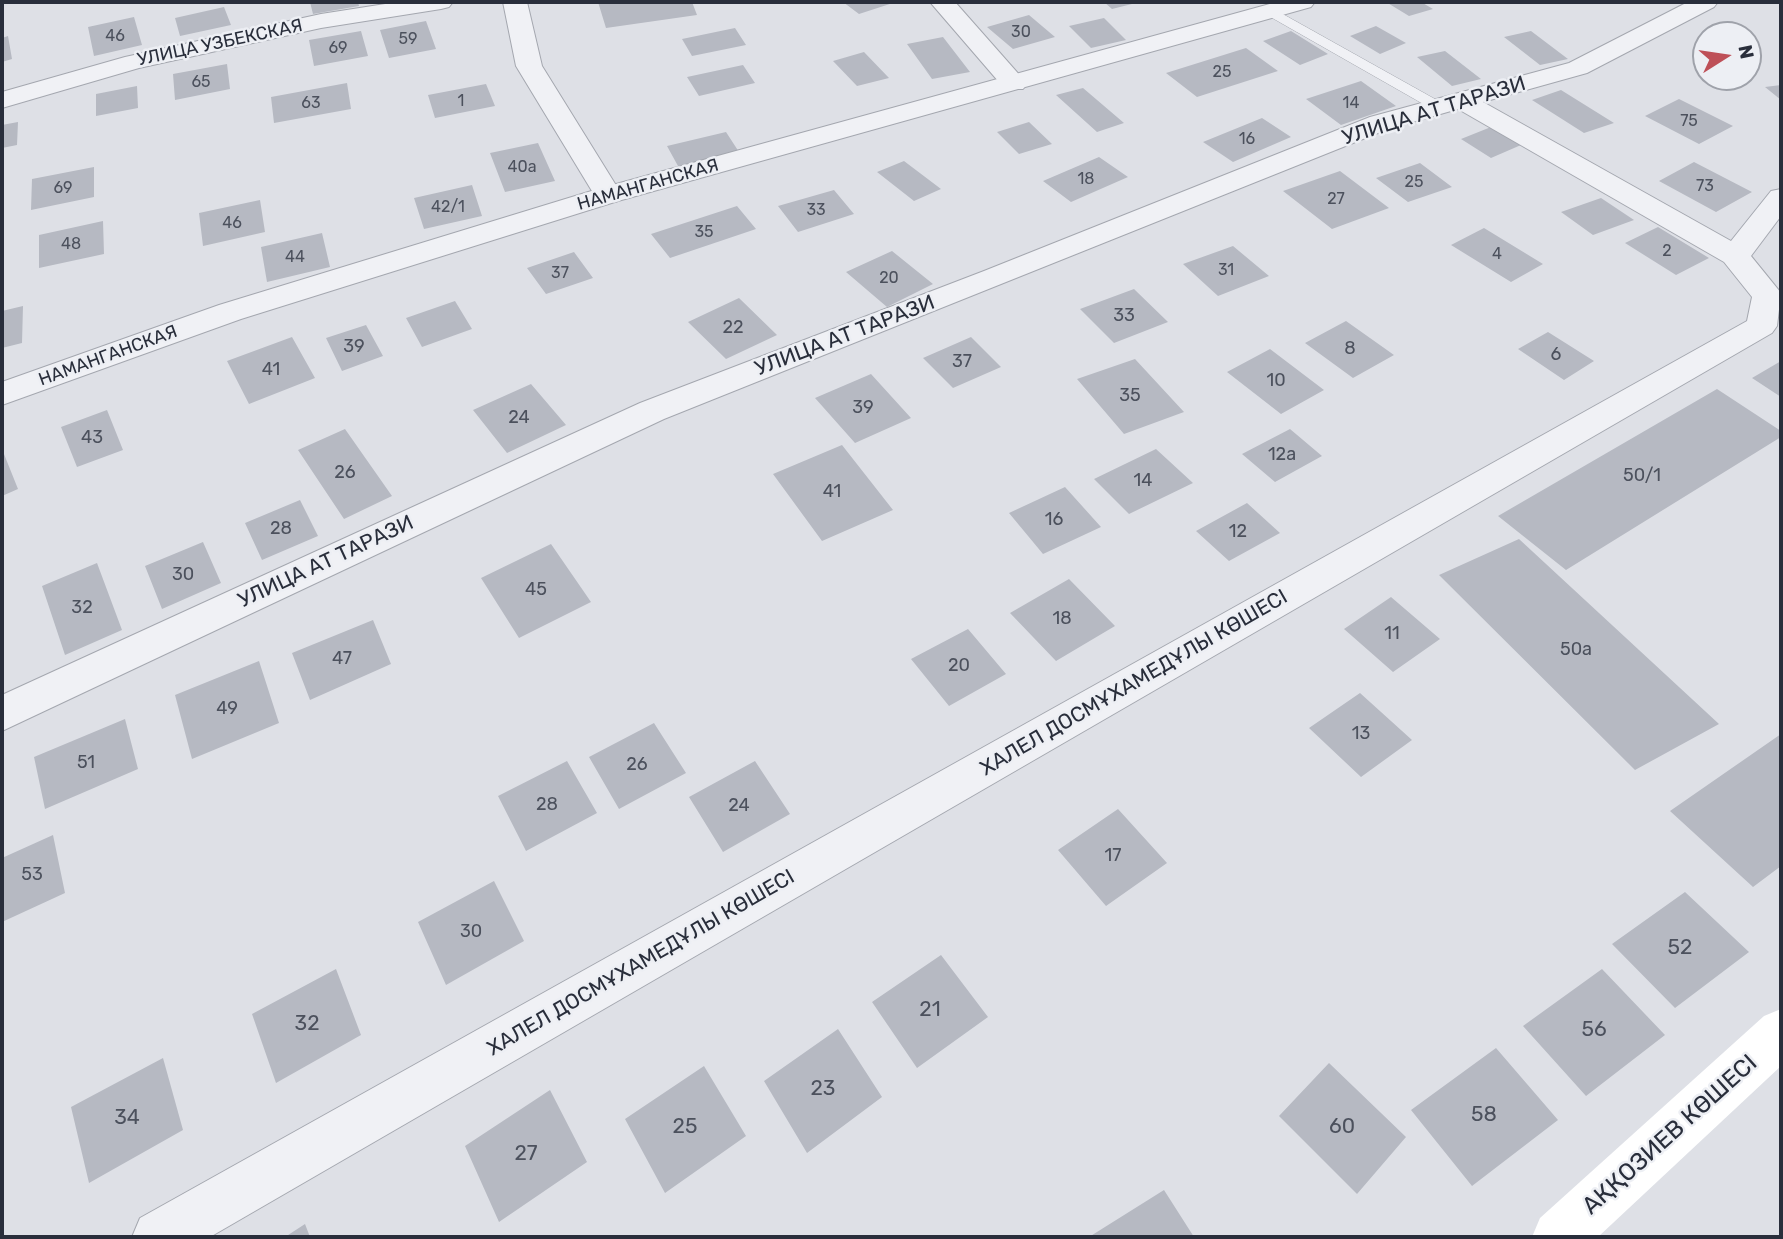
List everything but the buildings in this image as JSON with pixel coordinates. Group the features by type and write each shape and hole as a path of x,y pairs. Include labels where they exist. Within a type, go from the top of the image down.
{"main road":[{"name":"АҚҚОЗИЕВ КӨШЕСІ","path":"1559,1237 1781,1033"}],"street":[{"name":"УЛИЦА УЗБЕКСКАЯ","path":"2,100 134,62 321,21 441,2"},
{"path":"515,2 529,66 608,195"},
{"path":"942,2 1014,84"},
{"name":"НАМАНГАНСКАЯ","path":"2,394 230,312 608,195 1303,2"},
{"name":"УЛИЦА АТ ТАРАЗИ","path":"2,714 652,411 995,278 1380,123 1578,68 1706,2"},
{"name":"ХАЛЕЛ ДОСМҰХАМЕДҰЛЫ КӨШЕСІ","path":"159,1237 1761,326 1768,296 1735,256 1449,103"},
{"path":"1735,256 1781,197"}],"lane":[{"path":"1272,12 1449,103"}]}
